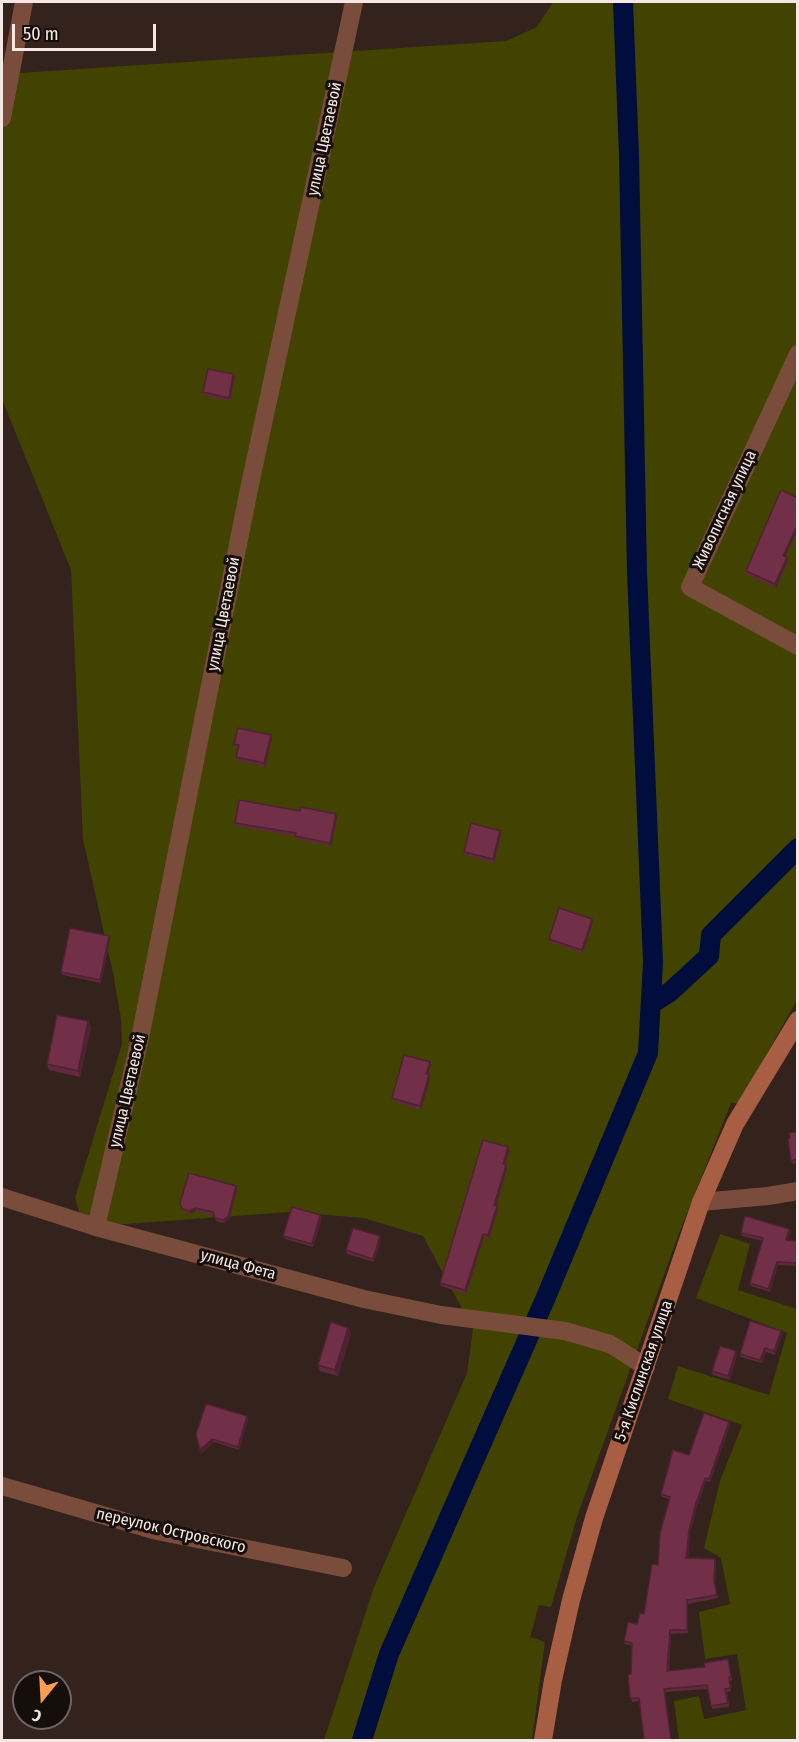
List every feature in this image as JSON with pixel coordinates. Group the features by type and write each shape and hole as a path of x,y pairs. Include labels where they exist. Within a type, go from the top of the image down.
{"street":[{"path":"2,118 24,2"},
{"name":"улица Цветаевой","path":"96,1227 139,1043 249,489 354,2"},
{"name":"Живописная улица","path":"798,354 690,587 798,646"},
{"name":"5-я Кислинская улица","path":"543,1740 553,1680 571,1600 594,1518 701,1202 735,1124 798,1020"},
{"path":"701,1202 798,1191"},
{"name":"улица Фета","path":"2,1197 96,1227 364,1299 477,1321 565,1331 610,1344 646,1367"},
{"name":"переулок Островского","path":"2,1486 158,1531 342,1568"}],"shaded area":[{"path":"553,2 797,2 797,1000 739,1103 731,1103 679,1233 577,1517 551,1607 539,1605 530,1637 545,1642 532,1740 324,1740 374,1587 467,1373 473,1329 423,1236 364,1218 289,1212 99,1226 82,1221 75,1198 122,1044 121,1019 83,839 71,570 2,399 2,66 19,73 506,41 537,27"},
{"path":"720,1234 750,1244 738,1290 797,1309 797,1740 679,1740 674,1701 699,1696 704,1719 746,1710 737,1654 705,1659 699,1612 730,1604 721,1558 704,1548 720,1481 742,1425 668,1399 678,1366 769,1395 787,1333 696,1298"}],"building":[{"path":"208,369 233,374 229,398 203,392"},
{"path":"781,490 798,498 798,524 783,556 787,557 775,584 746,571"},
{"path":"238,728 271,735 264,763 236,757 239,745 234,744"},
{"path":"239,800 300,811 301,807 336,814 330,843 295,836 296,833 235,823"},
{"path":"471,823 500,831 493,859 464,852"},
{"path":"559,908 592,919 582,950 549,939"},
{"path":"70,928 109,936 100,980 61,972"},
{"path":"57,1015 88,1021 78,1071 47,1064"},
{"path":"404,1055 430,1062 426,1074 429,1075 420,1106 392,1098"},
{"path":"798,1132 798,1159 791,1161 789,1133"},
{"path":"483,1140 508,1147 503,1164 506,1165 488,1235 483,1234 465,1290 440,1283"},
{"path":"189,1173 236,1186 228,1217 223,1220 215,1218 213,1212 195,1208 190,1211 182,1209 180,1203"},
{"path":"292,1207 320,1215 312,1244 283,1236"},
{"path":"745,1216 789,1229 786,1240 798,1241 798,1263 777,1262 768,1289 750,1283 763,1238 741,1233"},
{"path":"353,1228 380,1236 373,1259 346,1250"},
{"path":"750,1321 781,1331 774,1351 765,1348 760,1360 740,1354"},
{"path":"331,1322 348,1328 335,1370 318,1365"},
{"path":"720,1346 736,1351 728,1376 712,1371"},
{"path":"206,1404 247,1416 238,1447 212,1439 200,1450 196,1434"},
{"path":"704,1413 729,1422 709,1479 705,1478 696,1503 689,1530 686,1558 715,1559 714,1581 717,1595 687,1600 687,1630 670,1630 667,1671 705,1667 704,1663 728,1659 730,1688 725,1689 728,1703 711,1706 707,1685 664,1689 671,1740 644,1740 639,1698 630,1698 628,1675 631,1674 632,1643 624,1641 628,1622 637,1624 640,1613 644,1614 652,1564 658,1565 660,1533 670,1497 661,1494 673,1450 689,1455"}],"waterway":[{"path":"362,1740 389,1654 546,1297 648,1053 653,962 637,572 629,155 623,2"},
{"path":"651,1001 654,1002 670,992 709,956 711,935 798,848"}]}
